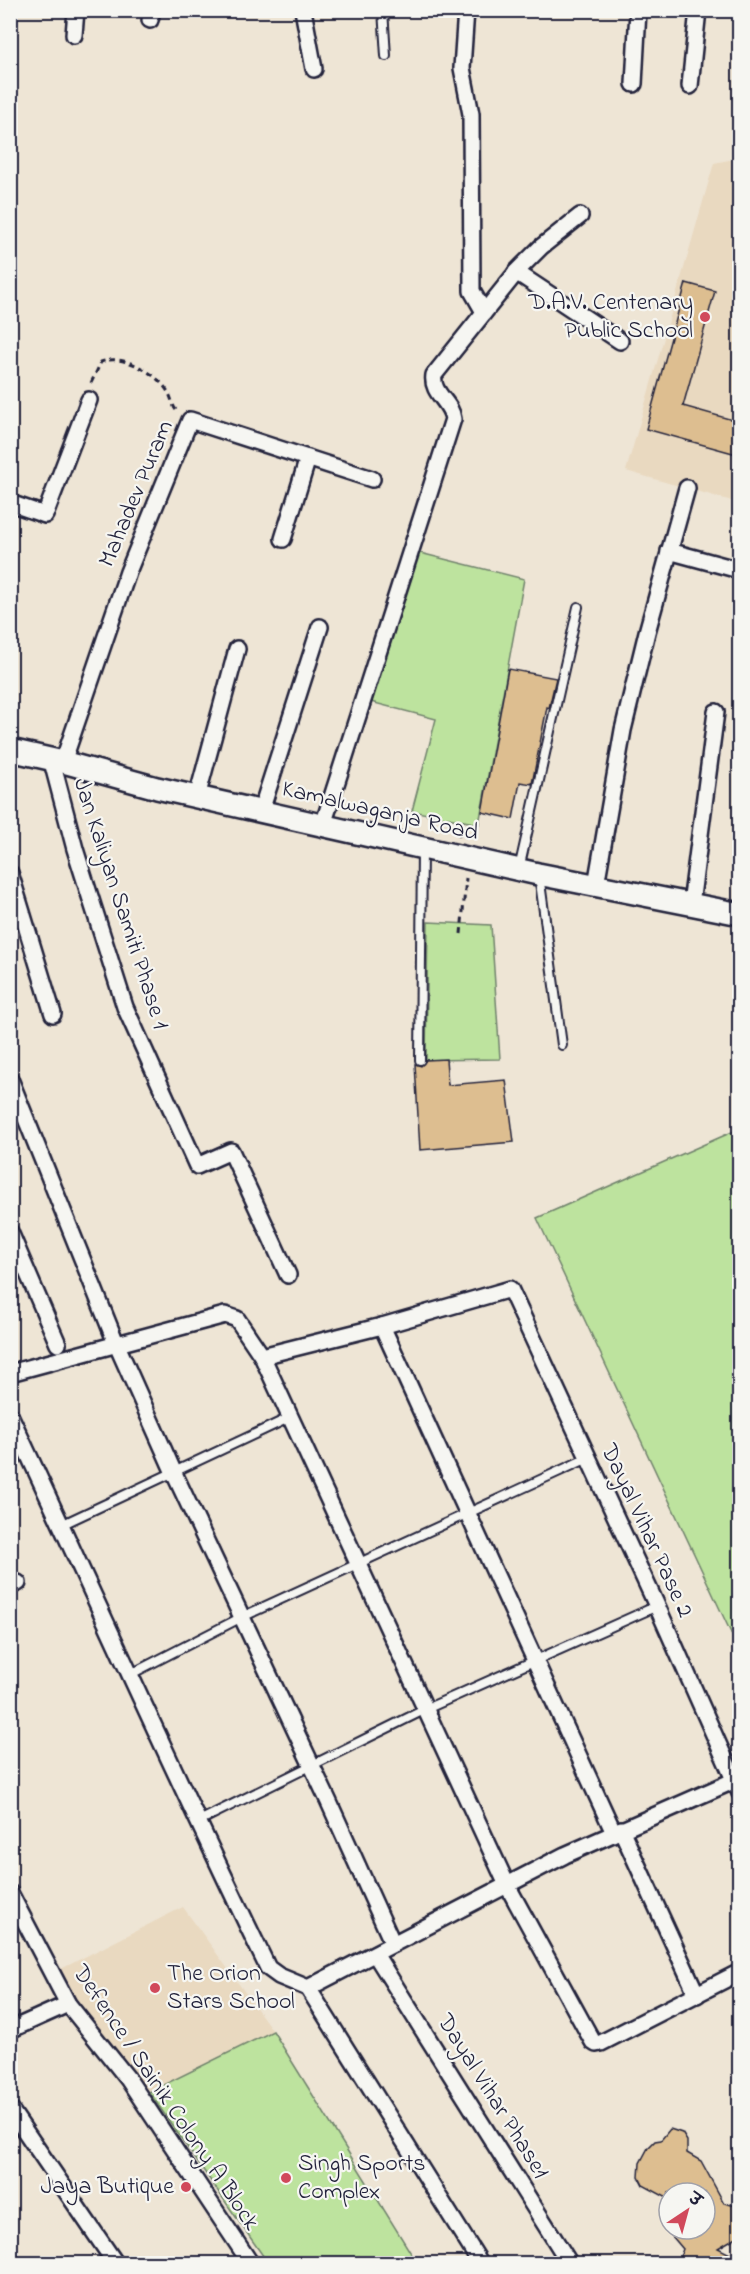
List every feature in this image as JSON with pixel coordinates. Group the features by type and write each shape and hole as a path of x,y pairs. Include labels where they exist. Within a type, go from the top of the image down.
{"main road":[{"name":"Kamalwaganja Road","path":"10,750 57,760 157,788 422,848 740,914"}],"street":[{"path":"75,35 76,10"},
{"path":"303,10 314,69"},
{"path":"466,10 462,68 471,114 479,303"},
{"path":"634,84 638,10"},
{"path":"690,86 698,10"},
{"path":"323,825 453,419 452,410 434,388 434,375 479,303 580,216"},
{"path":"516,272 620,341"},
{"path":"10,503 45,515 89,400"},
{"name":"Mahadev Puram","path":"57,760 128,572 189,420 372,479"},
{"path":"283,539 308,458"},
{"path":"596,885 623,730 687,488"},
{"path":"669,551 740,570"},
{"path":"261,811 320,627"},
{"path":"197,797 237,650"},
{"path":"691,904 716,712"},
{"name":"Jan Kaliyan Samiti Phase 1","path":"57,760 75,849 125,1007 197,1166 231,1151 288,1275"},
{"path":"10,873 53,1014"},
{"path":"10,1079 116,1343 393,1944"},
{"path":"10,1232 58,1344"},
{"name":"Dayal Vihar Pase 2","path":"382,1326 510,1289 738,1784"},
{"path":"10,1373 225,1315 237,1319 262,1356 507,1885 593,2042 596,2044 740,1972"},
{"path":"262,1356 382,1326 535,1661 697,1995"},
{"path":"10,1415 131,1674 197,1822 268,1968 279,1976 308,1988 480,2264"},
{"path":"308,1988 617,1831 738,1784"},
{"name":"Defence / Sainik Colony A Block","path":"10,1893 68,2004 128,2079 251,2264"},
{"name":"Dayal Vihar Phase1","path":"375,1954 570,2264"},
{"path":"10,2030 68,2004"},
{"path":"10,2109 116,2264"}],"lane":[{"path":"383,10 386,56"},
{"path":"562,1045 529,872 578,607"},
{"path":"420,1060 422,848"},
{"path":"62,1525 291,1417"},
{"path":"131,1674 242,1617 588,1458"},
{"path":"197,1822 426,1709 657,1606"}],"path":[{"path":"89,400 91,380 101,362 108,359 128,363 156,378 168,393 178,414 189,420"},
{"path":"460,934 467,858"}],"shaded area":[{"name":"D.A.V. Centenary Public School","path":"739,158 739,503 626,471 714,163"},
{"name":"The Orion Stars School","path":"183,1907 273,2031 149,2092 78,2006 59,1970"}],"green space":[{"path":"416,552 524,579 479,824 412,811 436,719 367,701"},
{"path":"428,922 491,925 500,1059 426,1060"},
{"path":"739,1129 739,1650 537,1218"},
{"name":"Singh Sports Complex","path":"273,2031 417,2263 268,2263 149,2092"}],"building":[{"path":"686,283 715,291 683,406 740,422 740,455 646,429"},
{"path":"508,669 556,678 549,708 547,707 532,784 520,782 513,819 482,812"},
{"path":"446,1059 448,1085 506,1080 514,1142 420,1150 415,1064 421,1066 426,1060"},
{"path":"670,2129 682,2133 687,2141 687,2153 701,2161 712,2181 657,2181 657,2193 643,2185 639,2177 640,2163 648,2148 655,2141 661,2140"},
{"path":"717,2190 724,2203 740,2207 740,2235 718,2248 740,2259 740,2264 685,2264 680,2257 683,2249 676,2241 717,2241"}],"place":[{"name":"D.A.V. Centenary Public School","path":"705,317"},
{"name":"The Orion Stars School","path":"155,1988"},
{"name":"Singh Sports Complex","path":"286,2178"},
{"name":"Jaya Butique","path":"186,2187"}]}
